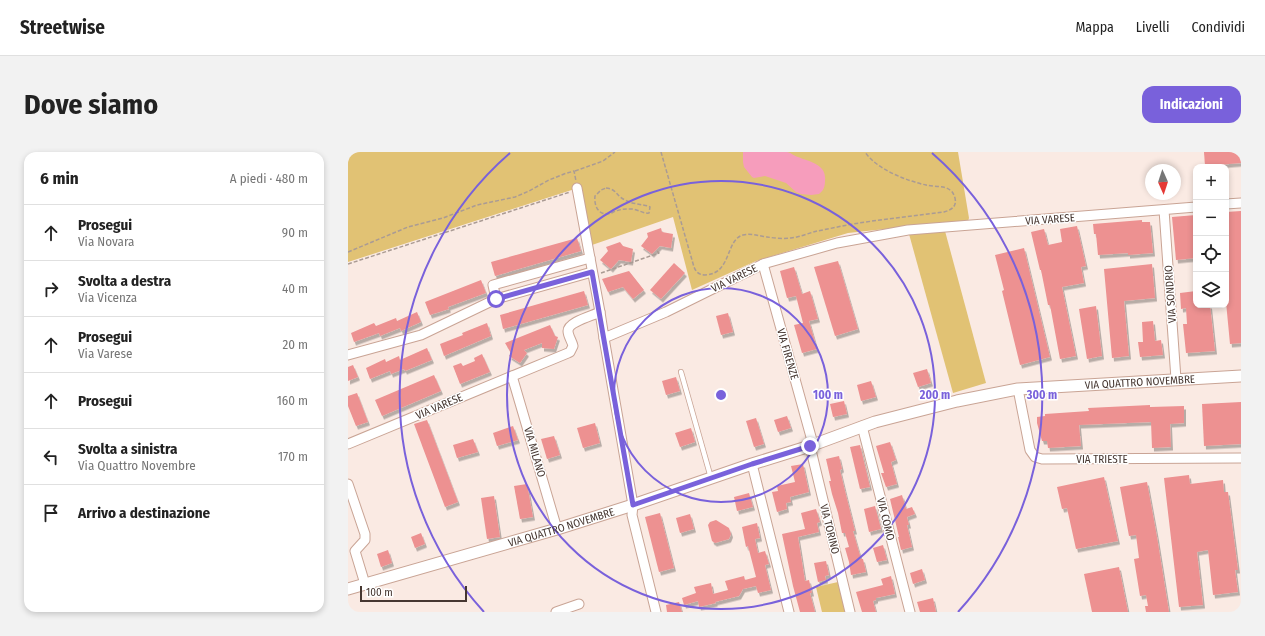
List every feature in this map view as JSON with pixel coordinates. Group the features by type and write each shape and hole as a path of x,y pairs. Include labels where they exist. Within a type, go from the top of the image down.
{"street":[{"path":"578,189 633,505 632,515 656,612"},
{"path":"1229,204 1241,203"},
{"name":"VIA VARESE","path":"604,338 666,312 763,264 837,243 908,230 1193,207"},
{"name":"VIA SONDRIO","path":"1164,210 1176,379"},
{"path":"496,299 493,285 590,258"},
{"name":"VIA FIRENZE","path":"763,264 812,445"},
{"path":"348,355 421,335 496,299 592,274"},
{"name":"VIA VARESE","path":"348,444 570,352 573,346 568,331 570,325 600,312"},
{"name":"VIA MILANO","path":"512,376 557,529"},
{"name":"VIA QUATTRO NOVEMBRE","path":"348,589 557,529 812,445 862,426 893,416 934,406 1018,389 1241,376"},
{"name":"VIA TRIESTE","path":"1018,389 1030,450 1035,457 1042,459 1241,458"},
{"name":"VIA COMO","path":"862,426 910,612"},
{"name":"VIA TORINO","path":"812,445 850,612"},
{"path":"752,464 790,612"},
{"path":"348,484 365,534 365,540 356,551 365,584"},
{"path":"556,612 579,604"}],"lane":[{"path":"681,372 712,478"}],"path":[{"path":"348,252 408,227 443,218 477,205 515,197 554,178 603,161 615,152"},
{"path":"661,152 694,267 700,274 704,275 714,273 720,268 729,254 732,245 741,236 752,234 768,238 791,238 854,224 949,211 956,204 950,189 944,187 927,186 901,177 877,164 867,156 865,152"},
{"path":"348,264 578,189 574,171"},
{"path":"606,188 611,189 624,200 650,207 649,213 635,209 620,210 606,214 602,213 595,206 595,196 601,190 606,188"},
{"path":"592,274 659,253 656,250"},
{"path":"615,264 618,267"}],"shaded area":[{"path":"348,152 958,152 969,218 968,221 964,222 848,233 756,261 692,290 673,217 592,245 581,187 348,262"},
{"path":"743,152 788,152 817,164 825,175 824,189 819,194 801,194 796,192 786,183 765,176 754,178 744,167"},
{"path":"945,231 986,383 953,393 909,234"},
{"path":"838,582 845,612 822,612 816,587"}],"building":[{"path":"1204,152 1241,152 1241,163 1205,164"},
{"path":"1241,211 1241,343 1230,344 1227,308 1229,308 1229,212"},
{"path":"1193,215 1193,258 1176,260 1172,217"},
{"path":"1142,220 1142,222 1150,222 1153,253 1098,255 1096,234 1094,234 1093,224"},
{"path":"1077,226 1086,266 1081,267 1084,283 1062,287 1076,356 1060,359 1050,305 1048,305 1031,232 1044,229 1048,245 1062,242 1060,229"},
{"path":"661,228 662,232 673,234 671,248 660,246 652,254 641,246 648,237 647,233"},
{"path":"577,238 581,251 495,276 491,262"},
{"path":"620,242 623,246 633,249 631,262 619,260 611,269 600,260 608,251 606,247"},
{"path":"1024,248 1050,357 1020,365 995,255"},
{"path":"838,261 858,329 835,336 814,267"},
{"path":"674,263 685,273 661,299 650,290"},
{"path":"1152,264 1155,298 1124,301 1129,356 1112,358 1104,269"},
{"path":"794,267 802,294 810,291 818,319 809,321 817,349 802,353 794,325 803,323 796,296 787,298 780,271"},
{"path":"629,271 644,290 633,299 623,287 608,292 602,279"},
{"path":"481,280 486,293 448,307 449,309 430,315 425,302"},
{"path":"584,291 588,305 503,329 500,315"},
{"path":"1193,291 1193,308 1210,308 1215,351 1186,353 1183,324 1187,324 1186,308 1181,309 1180,293"},
{"path":"1096,306 1102,356 1087,359 1079,309"},
{"path":"417,312 421,322 401,331 400,328 380,336 379,333 354,342 351,333 374,323 376,326 396,318 397,321"},
{"path":"728,313 733,332 721,335 716,316"},
{"path":"1153,321 1155,341 1161,340 1163,355 1140,357 1138,342 1143,342 1142,322"},
{"path":"487,323 491,336 444,356 440,344"},
{"path":"550,325 555,336 558,337 554,349 542,348 542,343 524,350 527,353 520,363 509,356 511,353 505,343"},
{"path":"427,348 432,360 405,371 404,369 391,374 390,371 370,379 366,368 385,359 386,362 399,356 400,360"},
{"path":"482,354 490,372 460,384 453,366 461,363 463,366 475,361 474,358"},
{"path":"353,365 358,377 348,381 348,367"},
{"path":"927,369 931,383 918,387 913,373"},
{"path":"434,375 441,391 382,416 375,400"},
{"path":"676,377 680,391 666,395 662,381"},
{"path":"871,381 876,397 861,401 857,385"},
{"path":"357,393 368,422 356,426 348,406 348,396"},
{"path":"844,401 847,414 833,417 830,404"},
{"path":"1241,402 1241,444 1204,446 1202,404"},
{"path":"1150,405 1150,407 1184,406 1184,423 1170,424 1171,447 1152,448 1151,422 1079,425 1081,446 1048,448 1047,441 1042,441 1037,423 1037,417 1045,416 1045,414 1089,411 1088,408"},
{"path":"787,416 791,428 778,432 774,420"},
{"path":"756,418 764,444 754,447 746,421"},
{"path":"427,420 458,502 445,507 414,424"},
{"path":"595,423 600,443 583,448 577,428"},
{"path":"513,426 518,440 497,446 493,433"},
{"path":"691,428 695,442 680,447 675,433"},
{"path":"554,436 560,455 547,459 541,439"},
{"path":"473,439 478,452 457,458 453,445"},
{"path":"890,442 896,460 891,462 897,484 886,487 881,473 884,473 876,446"},
{"path":"860,445 870,487 860,489 850,447"},
{"path":"839,456 842,469 840,470 855,531 853,531 866,572 851,575 845,548 849,547 845,533 842,533 829,481 831,481 826,459"},
{"path":"803,464 809,492 790,497 791,502 786,503 787,509 777,512 772,492 778,491 777,486 795,482 791,466"},
{"path":"1189,475 1190,484 1223,480 1224,492 1228,492 1238,570 1235,570 1238,592 1213,595 1208,550 1197,552 1203,605 1179,607 1164,478"},
{"path":"1104,477 1118,541 1076,549 1067,508 1062,509 1057,487"},
{"path":"1147,482 1169,612 1146,612 1145,606 1148,606 1146,595 1140,596 1134,559 1139,558 1136,535 1129,536 1120,487"},
{"path":"527,484 533,517 520,519 514,486"},
{"path":"749,493 753,507 737,511 734,497"},
{"path":"902,495 906,509 912,507 915,514 907,517 909,525 907,525 912,547 901,550 890,499"},
{"path":"494,496 500,537 487,539 481,498"},
{"path":"875,506 881,529 869,532 864,509"},
{"path":"816,509 820,522 817,523 819,532 798,537 805,581 809,580 812,593 810,593 815,612 800,612 782,534 805,529 801,513"},
{"path":"660,513 674,568 659,572 645,517"},
{"path":"690,514 694,529 680,533 676,518"},
{"path":"716,520 729,528 731,534 729,539 715,543 712,541 708,525 710,522"},
{"path":"757,523 760,538 755,539 758,553 765,551 769,564 765,565 771,590 758,593 756,586 743,589 739,596 715,602 716,603 699,607 698,601 684,605 682,598 696,593 694,587 711,583 713,594 728,590 725,581 744,576 745,580 756,577 748,546 746,547 742,527"},
{"path":"421,533 425,544 415,548 411,537"},
{"path":"883,545 887,560 877,562 873,548"},
{"path":"388,550 392,563 381,567 377,554"},
{"path":"826,561 829,575 825,576 826,580 818,582 814,563"},
{"path":"1119,567 1128,612 1092,612 1084,574"},
{"path":"922,569 925,580 913,584 910,573"},
{"path":"891,576 895,594 876,598 876,600 873,601 876,612 862,612 856,592 883,585 881,579"},
{"path":"933,598 936,612 920,612 917,602"},
{"path":"679,602 682,612 667,612 666,605"}],"route":[{"path":"496,299 592,272 633,505 752,464 810,446"}]}
